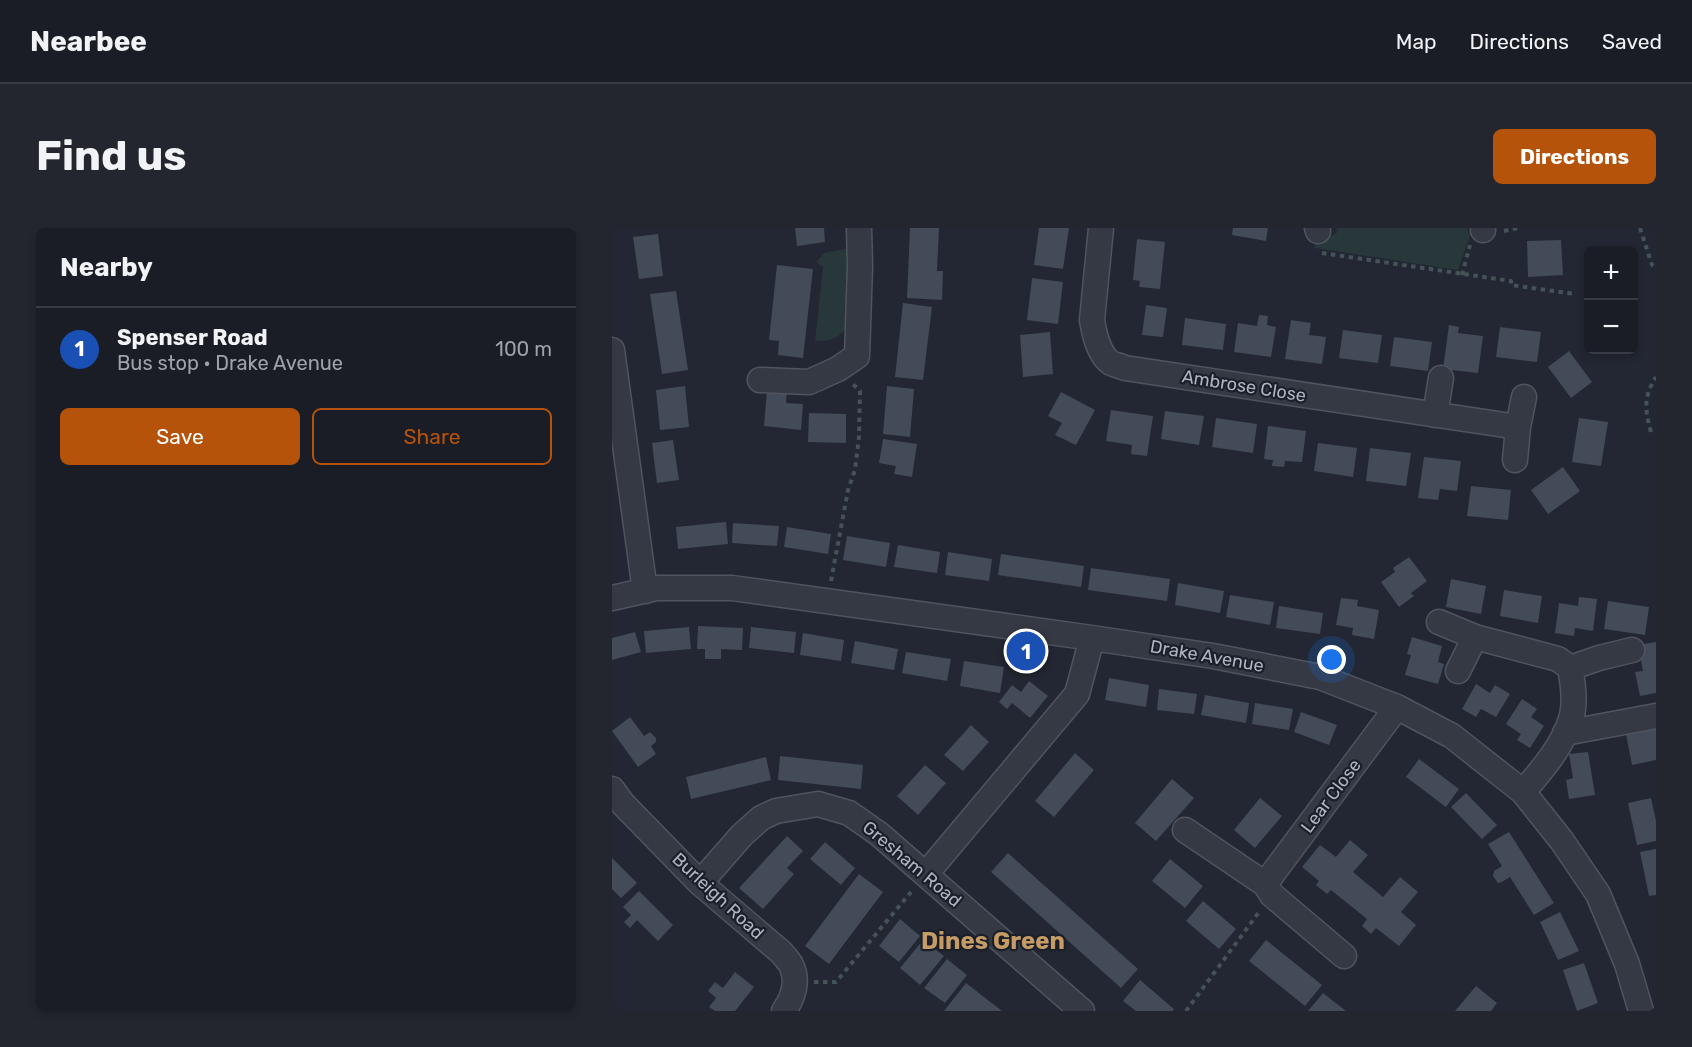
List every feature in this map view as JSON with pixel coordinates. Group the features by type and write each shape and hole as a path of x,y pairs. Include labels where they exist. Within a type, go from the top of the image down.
{"street":[{"path":"760,380 809,382 838,369 857,356 859,228"},
{"name":"Ambrose Close","path":"1101,228 1092,320 1098,345 1110,362 1125,368 1518,428"},
{"path":"612,350 645,591"},
{"path":"1435,415 1441,378"},
{"path":"1515,460 1524,397"},
{"name":"Drake Avenue","path":"612,598 656,588 732,588 1213,656 1320,677 1397,707 1452,736 1523,792 1562,841 1598,894 1627,964 1641,1011"},
{"path":"1439,622 1475,637 1558,659 1570,668 1573,684 1572,717 1565,733 1539,773 1523,792"},
{"path":"1458,671 1475,637"},
{"path":"926,874 1077,694 1092,638"},
{"path":"1570,668 1632,650"},
{"name":"Lear Close","path":"1269,890 1397,707"},
{"path":"1565,733 1656,716"},
{"name":"Burleigh Road","path":"612,789 623,804 700,883 782,953 791,964 796,982"},
{"name":"Gresham Road","path":"700,883 742,835 761,818 776,811 818,804 849,813 879,834 1082,1011"},
{"path":"1185,830 1269,890 1344,956"},
{"path":"784,1011 791,1000 796,982"}],"path":[{"path":"1640,228 1652,265 1656,268"},
{"path":"1319,238 1511,281 1511,285 1575,294"},
{"path":"827,602 848,490 855,470 859,437 860,391 838,369"},
{"path":"1651,432 1645,410 1649,388 1656,377"},
{"path":"796,982 836,982 926,874"},
{"path":"1186,1011 1269,890"}],"shaded area":[{"path":"1336,228 1467,228 1470,236 1458,270 1315,248 1315,242 1337,233"},
{"path":"849,248 845,330 831,339 815,341 823,267 816,262 824,253"}],"building":[{"path":"795,228 824,228 825,242 797,246"},
{"path":"910,228 939,228 937,271 943,271 942,300 907,298"},
{"path":"1039,228 1069,228 1063,269 1034,265"},
{"path":"1233,228 1268,228 1266,241 1232,235"},
{"path":"658,234 663,276 639,279 633,237"},
{"path":"1137,239 1165,242 1160,289 1139,287 1140,281 1133,280"},
{"path":"1561,240 1563,275 1528,277 1527,241"},
{"path":"777,265 813,269 803,358 778,355 779,341 769,340"},
{"path":"1032,278 1063,282 1058,324 1027,320"},
{"path":"676,291 688,370 662,374 650,294"},
{"path":"903,303 932,307 923,380 895,377"},
{"path":"1146,305 1167,308 1163,337 1142,335"},
{"path":"1259,315 1268,316 1267,325 1276,327 1271,357 1234,352 1238,323 1257,326"},
{"path":"1185,318 1226,324 1223,350 1182,345"},
{"path":"1291,320 1311,323 1309,335 1326,337 1322,364 1285,359"},
{"path":"1449,325 1459,327 1458,333 1483,336 1478,373 1443,369"},
{"path":"1500,327 1541,332 1537,362 1496,357"},
{"path":"1343,330 1382,335 1378,363 1339,358"},
{"path":"1050,332 1053,374 1023,377 1020,335"},
{"path":"1394,337 1432,342 1428,371 1390,366"},
{"path":"1569,351 1592,382 1571,398 1548,367"},
{"path":"685,386 689,427 660,430 656,390"},
{"path":"887,386 914,389 910,437 883,434"},
{"path":"767,390 787,391 786,403 803,404 801,430 764,426"},
{"path":"1061,392 1095,410 1076,445 1055,435 1062,423 1048,416"},
{"path":"1111,410 1153,416 1147,456 1131,454 1132,445 1106,441"},
{"path":"1165,411 1204,416 1199,445 1161,439"},
{"path":"809,413 846,414 846,443 808,442"},
{"path":"1216,418 1257,424 1253,453 1212,447"},
{"path":"1579,418 1608,422 1601,466 1572,462"},
{"path":"1268,426 1306,431 1302,462 1285,461 1284,467 1272,466 1273,460 1264,459"},
{"path":"883,439 917,444 912,477 894,474 896,466 879,463"},
{"path":"673,440 679,480 657,483 652,443"},
{"path":"1318,443 1357,448 1353,477 1314,471"},
{"path":"1370,448 1411,453 1406,486 1366,481"},
{"path":"1424,457 1461,461 1457,491 1440,489 1438,500 1418,498"},
{"path":"1563,467 1580,491 1548,514 1531,490"},
{"path":"1471,486 1511,490 1508,520 1467,516"},
{"path":"726,522 728,544 678,549 676,527"},
{"path":"733,523 779,526 777,546 732,543"},
{"path":"787,527 831,534 828,554 784,547"},
{"path":"847,536 890,543 886,567 843,560"},
{"path":"898,545 940,552 937,573 894,567"},
{"path":"948,552 992,559 989,581 945,575"},
{"path":"1001,554 1084,566 1081,587 998,575"},
{"path":"1409,557 1427,581 1411,593 1414,596 1399,607 1381,582 1395,572 1393,568"},
{"path":"1091,568 1170,579 1167,601 1088,590"},
{"path":"1451,579 1486,586 1481,614 1446,607"},
{"path":"1178,583 1224,591 1220,613 1175,605"},
{"path":"1504,590 1542,596 1538,623 1500,616"},
{"path":"1230,595 1274,602 1270,625 1226,617"},
{"path":"1579,597 1597,599 1593,631 1575,628 1574,636 1555,633 1559,603 1578,606"},
{"path":"1341,598 1358,600 1357,606 1379,610 1374,639 1352,635 1353,628 1336,625"},
{"path":"1608,601 1649,607 1645,635 1604,629"},
{"path":"1279,606 1323,613 1320,634 1276,628"},
{"path":"698,626 743,628 742,650 721,649 721,659 705,659 705,649 697,649"},
{"path":"689,627 691,649 646,653 644,631"},
{"path":"751,627 796,632 794,653 749,648"},
{"path":"635,632 641,652 612,660 612,638"},
{"path":"803,633 844,640 841,661 800,655"},
{"path":"1412,637 1442,646 1438,662 1444,664 1438,684 1405,675 1411,655 1407,654"},
{"path":"855,641 898,649 894,670 851,663"},
{"path":"1656,642 1656,693 1640,696 1635,672 1643,671 1638,645"},
{"path":"906,652 951,659 947,681 902,673"},
{"path":"964,661 1004,667 1000,693 960,686"},
{"path":"1109,678 1149,685 1146,707 1105,700"},
{"path":"1029,681 1048,696 1030,718 1012,703 1007,709 999,702 1012,685 1021,692"},
{"path":"1476,684 1490,693 1495,685 1510,694 1496,717 1481,709 1476,717 1462,709"},
{"path":"1159,689 1197,694 1194,714 1157,710"},
{"path":"1205,695 1249,703 1246,723 1201,715"},
{"path":"1522,699 1537,709 1531,717 1544,726 1530,748 1517,740 1521,734 1506,724"},
{"path":"1255,703 1293,709 1289,730 1252,724"},
{"path":"1301,712 1337,725 1329,745 1294,732"},
{"path":"630,717 644,736 650,732 656,738 656,742 651,746 656,754 638,767 612,731"},
{"path":"971,725 989,742 963,771 944,755"},
{"path":"1656,729 1656,760 1632,765 1626,734"},
{"path":"1588,752 1595,795 1569,799 1566,780 1573,778 1569,754"},
{"path":"1075,753 1094,770 1054,817 1035,801"},
{"path":"780,756 863,765 861,789 778,780"},
{"path":"766,757 771,780 691,799 686,777"},
{"path":"1419,759 1459,789 1446,807 1406,777"},
{"path":"925,765 946,783 918,815 897,796"},
{"path":"1172,779 1194,798 1156,841 1135,823"},
{"path":"1466,793 1497,825 1482,839 1451,807"},
{"path":"1260,798 1282,816 1255,848 1234,830"},
{"path":"1651,798 1656,821 1656,841 1637,845 1628,803"},
{"path":"1509,832 1554,903 1534,915 1510,877 1498,883 1493,876 1494,871 1502,866 1488,844"},
{"path":"787,836 803,851 787,868 794,874 763,909 739,888"},
{"path":"1350,840 1368,855 1353,872 1383,897 1400,877 1418,892 1401,912 1416,925 1399,946 1376,928 1371,934 1362,926 1367,919 1331,890 1327,894 1316,885 1319,881 1302,867 1320,845 1336,857"},
{"path":"825,842 855,868 841,885 810,859"},
{"path":"1656,849 1656,895 1649,896 1640,852"},
{"path":"1008,853 1138,969 1121,988 991,872"},
{"path":"612,858 637,883 621,898 612,889"},
{"path":"1170,859 1203,886 1185,908 1152,881"},
{"path":"859,874 883,892 829,964 805,946"},
{"path":"639,891 673,925 658,941 637,920 630,928 624,922 631,915 623,907"},
{"path":"1203,901 1236,929 1219,949 1186,921"},
{"path":"1560,912 1579,951 1558,960 1540,922"},
{"path":"900,919 920,936 899,962 879,946"},
{"path":"923,940 944,956 920,985 900,968"},
{"path":"1266,940 1322,985 1305,1006 1249,961"},
{"path":"947,959 967,975 945,1003 924,988"},
{"path":"1584,963 1598,1003 1577,1011 1563,970"},
{"path":"735,972 754,987 735,1011 715,1011 709,1007 716,998 708,991 715,982 723,988"},
{"path":"1140,980 1174,1009 1173,1011 1136,1011 1123,1001"},
{"path":"966,983 1002,1011 944,1011"},
{"path":"1476,986 1497,1003 1491,1011 1455,1011"},
{"path":"1323,993 1346,1011 1308,1011"}],"place":[{"name":"Spenser Road","path":"1026,651"}],"district":[{"name":"Dines Green","path":"993,941"}]}
